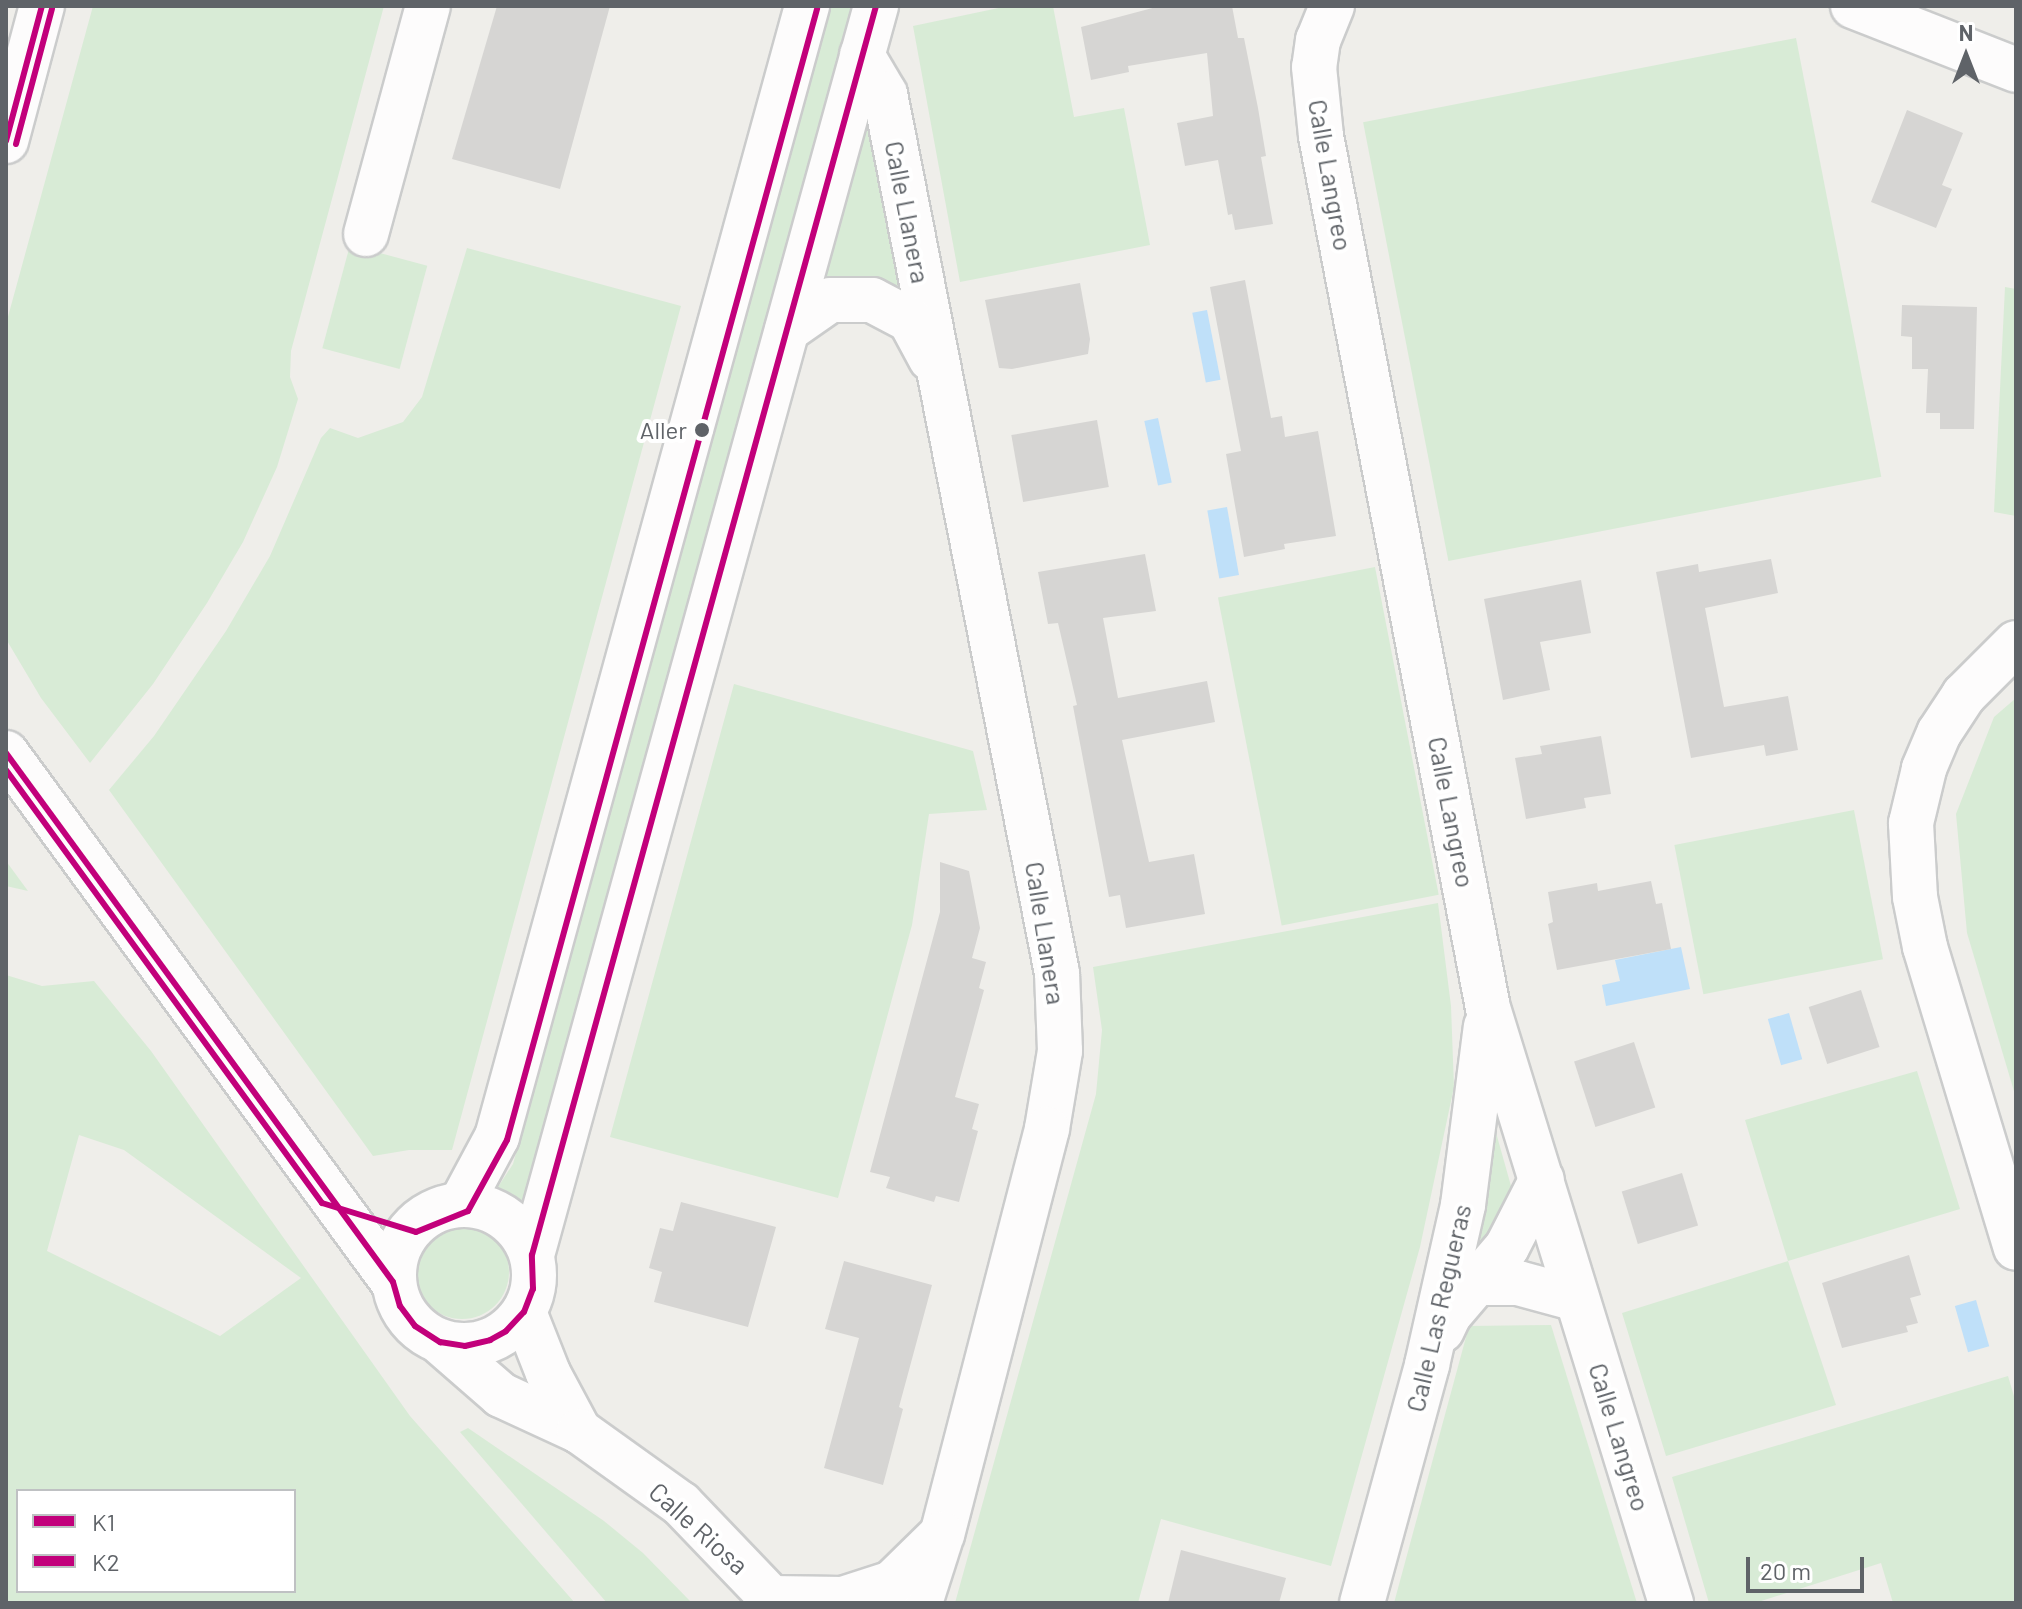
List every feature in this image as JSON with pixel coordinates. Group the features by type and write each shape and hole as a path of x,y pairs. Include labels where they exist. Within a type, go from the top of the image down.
{"street":[{"path":"6,141 42,6"},
{"path":"366,234 428,6"},
{"path":"461,1204 497,1137 807,6"},
{"path":"11,764 393,1282 400,1306 415,1326 440,1342 465,1346 490,1340 506,1331 524,1312 533,1289 532,1255 876,6"},
{"name":"Calle Langreo","path":"1332,6 1318,40 1314,67 1321,136 1488,1008 1671,1603"},
{"path":"1853,6 2016,70"},
{"name":"Calle Llanera","path":"862,55 885,94 1057,973 1060,1051 1047,1129 942,1534 920,1603"},
{"name":"Calle Llanera","path":"787,330 830,300 872,300 910,320 940,374"},
{"path":"2016,643 1964,695 1939,733 1915,795 1911,848 1925,947 2016,1248"},
{"name":"Calle Las Regueras","path":"1362,1603 1427,1365 1463,1205 1488,1008"},
{"path":"1427,1365 1449,1315 1507,1247 1542,1179"},
{"path":"329,1196 417,1222"},
{"path":"393,1282 398,1249 417,1222 436,1210 461,1204 480,1206 503,1216 521,1234 532,1255"},
{"path":"1475,1283 1518,1283 1577,1299"},
{"name":"Calle Riosa","path":"524,1312 548,1373 579,1431"},
{"name":"Calle Riosa","path":"440,1342 501,1395 579,1431 681,1504 774,1600"},
{"path":"774,1600 843,1599 892,1583 942,1534"}],"green space":[{"path":"93,6 384,6 291,351 290,377 298,399 277,467 243,542 207,603 153,684 90,763 41,698 6,639 6,324"},
{"path":"828,6 855,6 526,1209 496,1190 513,1164"},
{"path":"1008,6 1053,6 1074,117 1124,108 1150,245 960,282 913,26"},
{"path":"1796,38 1881,477 1448,561 1363,122"},
{"path":"870,106 913,306 824,284"},
{"path":"350,245 427,266 400,369 322,348"},
{"path":"467,248 681,306 452,1150 409,1150 373,1156 109,790 154,736 226,631 270,556 321,438 330,428 358,438 403,422 422,397"},
{"path":"2005,287 2016,289 2016,516 1994,512"},
{"path":"1375,567 1439,895 1282,925 1218,598"},
{"path":"734,684 973,751 987,810 929,814 912,925 838,1198 610,1137"},
{"path":"2016,698 2016,1098 1967,933 1956,814 1994,717"},
{"path":"1854,810 1883,959 1703,994 1674,845"},
{"path":"6,861 28,891 6,886"},
{"path":"1438,903 1451,1006 1454,1087 1420,1247 1331,1566 1161,1519 1138,1603 955,1603 1096,1094 1102,1030 1093,967"},
{"path":"6,975 42,986 94,981 151,1051 410,1416 575,1603 6,1603","holes":["79,1135 124,1150 301,1278 220,1336 47,1251"]},
{"path":"1917,1071 1960,1209 1788,1261 1745,1120"},
{"path":"1493,1122 1513,1193 1486,1250 1465,1253"},
{"path":"462,1225 480,1228 496,1238 506,1254 509,1272 506,1290 496,1306 480,1316 462,1319 444,1316 428,1306 418,1290 415,1272 418,1254 428,1238 444,1228"},
{"path":"1788,1261 1836,1405 1666,1456 1622,1313"},
{"path":"1551,1325 1637,1603 1394,1603 1469,1326"},
{"path":"2008,1376 2016,1403 2016,1603 1893,1603 1881,1563 1755,1603 1709,1603 1672,1477"},
{"path":"468,1428 604,1521 643,1553 692,1603 607,1603 460,1432"}],"water":[{"path":"1207,310 1221,380 1206,383 1192,313"},
{"path":"1158,418 1172,483 1158,485 1144,421"},
{"path":"1227,507 1239,575 1219,578 1207,510"},
{"path":"1681,947 1690,989 1606,1006 1602,985 1620,981 1615,960"},
{"path":"1789,1013 1802,1059 1781,1065 1768,1019"},
{"path":"1976,1300 1989,1346 1968,1352 1955,1306"}],"building":[{"path":"497,6 610,6 560,189 452,159"},
{"path":"1160,6 1232,6 1238,38 1244,38 1258,108 1266,156 1261,157 1273,224 1235,230 1232,214 1228,215 1218,160 1185,166 1177,123 1213,116 1207,53 1128,66 1129,72 1091,80 1081,27"},
{"path":"1907,110 1963,133 1942,185 1952,189 1936,228 1871,202"},
{"path":"1245,280 1271,418 1282,416 1285,437 1318,431 1336,536 1284,544 1285,549 1244,557 1226,454 1241,451 1210,287"},
{"path":"1080,283 1090,339 1088,354 1012,369 999,368 985,300"},
{"path":"1902,305 1977,307 1974,429 1940,429 1940,413 1926,413 1928,369 1912,369 1912,337 1901,336"},
{"path":"1097,420 1109,487 1023,502 1011,435"},
{"path":"1145,554 1156,611 1103,618 1118,698 1207,681 1215,722 1122,740 1149,862 1194,854 1205,914 1126,928 1120,895 1109,897 1073,706 1077,705 1058,623 1048,624 1038,572"},
{"path":"1771,559 1778,593 1705,608 1724,707 1788,696 1798,750 1766,756 1764,745 1691,758 1656,572 1698,564 1699,572"},
{"path":"1581,580 1591,633 1540,642 1550,690 1503,700 1484,599"},
{"path":"1601,736 1611,794 1584,798 1586,808 1526,819 1515,758 1542,754 1540,746"},
{"path":"940,862 969,871 980,928 972,958 986,962 979,988 984,990 955,1097 979,1104 972,1129 978,1131 959,1202 936,1196 934,1202 886,1188 890,1177 870,1172 940,912"},
{"path":"1651,881 1656,904 1662,903 1671,949 1557,970 1548,924 1553,922 1548,892 1597,883 1598,891"},
{"path":"1861,990 1880,1047 1827,1064 1809,1007"},
{"path":"1634,1042 1655,1108 1595,1127 1574,1061"},
{"path":"1682,1173 1698,1226 1638,1244 1622,1191"},
{"path":"681,1202 776,1227 748,1327 654,1302 662,1272 649,1268 660,1228 673,1231"},
{"path":"1909,1255 1921,1295 1910,1298 1918,1323 1906,1326 1908,1332 1842,1348 1822,1283"},
{"path":"844,1261 932,1285 899,1407 903,1409 883,1485 824,1468 859,1338 825,1329"},
{"path":"1181,1550 1286,1578 1279,1603 1168,1603"}],"transit line":[{"name":"K1","path":"6,141 42,6"},
{"name":"K1","path":"6,753 393,1282 400,1306 415,1326 440,1342 465,1346 490,1340 506,1331 524,1312 533,1289 532,1255 876,6"},
{"name":"K2","path":"16,144 52,9"},
{"name":"K2","path":"6,770 322,1203 416,1232 468,1211 507,1140 817,9"}],"place":[{"name":"Aller","path":"702,430"}]}
